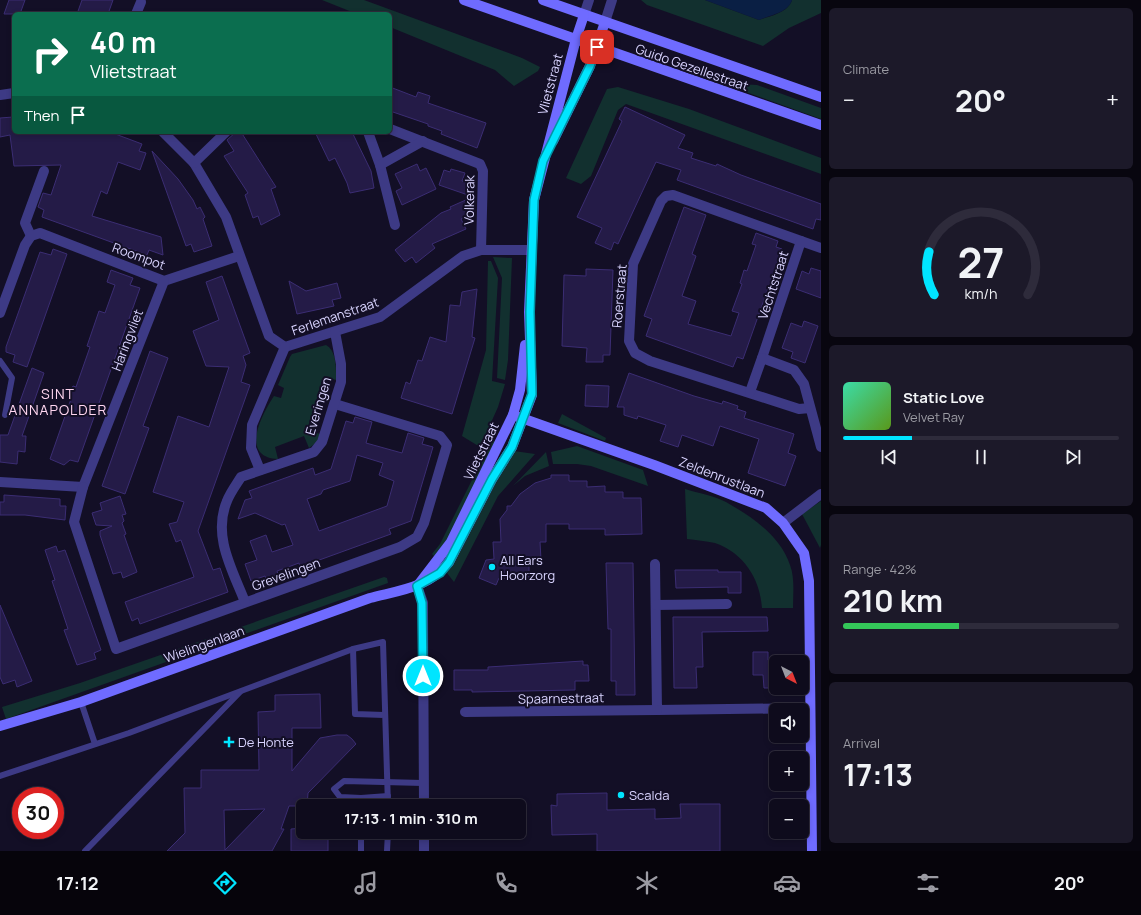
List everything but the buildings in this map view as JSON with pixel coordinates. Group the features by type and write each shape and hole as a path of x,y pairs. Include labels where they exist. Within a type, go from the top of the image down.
{"street":[{"name":"Guido Gezellestraat","path":"464,0 821,125"},
{"name":"Guido Gezellestraat","path":"543,0 821,97"},
{"path":"584,15 589,0"},
{"path":"605,22 612,0"},
{"path":"137,12 141,2"},
{"name":"Vlietstraat","path":"417,586 440,573 449,562 492,479 512,447 532,394 530,312 534,200 543,161 576,39 584,15"},
{"name":"Vlietstraat","path":"543,161 590,66 605,22"},
{"path":"0,94 12,93"},
{"name":"Volkerak","path":"392,130 480,164 484,171 481,250"},
{"name":"Ferlemanstraat","path":"165,134 194,163 226,217 269,336 285,347 380,317 463,256 481,250 532,250"},
{"path":"194,163 224,134"},
{"path":"369,134 380,165 395,225"},
{"path":"380,165 423,141"},
{"path":"0,313 24,245 31,236 25,223 44,171"},
{"name":"Roerstraat","path":"801,241 673,195 666,196 661,201 633,264 629,341 635,353 650,361 799,409 810,408"},
{"name":"Roompot","path":"31,236 40,233 164,281 239,256"},
{"name":"Vechtstraat","path":"762,358 801,241 821,248"},
{"name":"Haringvliet","path":"83,488 164,281"},
{"name":"Vlietstraat","path":"417,586 451,542 513,415 520,390 530,312"},
{"name":"Everingen","path":"245,602 222,540 222,523 226,502 241,477 314,452 322,442 341,382 341,364 335,332"},
{"path":"260,470 251,448 252,425 285,347"},
{"path":"750,392 762,358 794,370 804,384 821,447"},
{"name":"Grevelingen","path":"83,488 74,522 116,649 400,547 418,537 424,523 447,445 440,436 335,404"},
{"name":"Zeldenrustlaan","path":"513,415 654,465 766,508 783,523 804,553 809,581 812,851"},
{"path":"0,482 83,488"},
{"path":"783,523 821,494"},
{"path":"655,564 657,710"},
{"path":"417,586 422,603 423,614 424,799"},
{"name":"Wielingenlaan","path":"0,726 81,702 370,598 417,586"},
{"path":"656,605 727,604"},
{"name":"Spaarnestraat","path":"465,712 810,708"},
{"path":"424,839 424,851"}],"lane":[{"path":"0,361 12,378 5,415"},
{"path":"0,776 95,744 353,649 383,642 384,715 387,782 388,796 361,798 340,797 334,789 344,781 387,782 423,783"},
{"path":"353,649 355,714 384,715"},
{"path":"85,851 242,690"},
{"path":"81,702 95,744"},
{"path":"361,839 361,851"},
{"path":"387,851 388,839"}],"green space":[{"path":"322,0 364,0 522,58 540,67 538,71 514,86 495,70 392,28 392,12 352,12"},
{"path":"641,0 705,0 759,20 783,11 792,0 821,0 821,13 789,28 763,46 647,5"},
{"path":"721,83 757,85 821,108 821,119"},
{"path":"618,87 689,109 821,158 821,174 626,104 618,110 591,176 581,184 566,178 607,89"},
{"path":"493,257 512,258 508,360 505,380 497,378 502,278"},
{"path":"488,261 491,261 498,278 492,381 505,384 498,407 480,447 462,436 486,350"},
{"path":"326,345 330,348 334,356 336,380 324,376 307,430 320,434 317,442 309,448 304,436 275,447 278,459 266,456 259,451 256,443 257,434 264,413 274,396 281,398 284,388 278,385 290,357 292,354"},
{"path":"562,414 606,438 605,441 558,423"},
{"path":"492,440 496,442 448,540 434,556 432,554 440,544"},
{"path":"577,446 643,470 648,486 591,466 577,464 553,464 551,452"},
{"path":"514,451 535,454 498,496 454,582 447,573 455,561 495,481"},
{"path":"546,452 549,466 525,476 513,486"},
{"path":"685,489 712,496 726,502 746,514 772,536 785,554 792,570 793,608 762,608 761,597 754,577 742,560 725,547 715,543 687,539"},
{"path":"821,501 821,545 820,548 802,514"},
{"path":"384,577 387,578 388,583 6,719 2,707 80,683"}],"water":[{"path":"705,0 792,0 783,11 759,20"}],"place":[{"name":"All Ears Hoorzorg","path":"492,567"},
{"name":"De Honte","path":"229,742"},
{"name":"Scalda","path":"621,795"}],"district":[{"name":"SINT ANNAPOLDER","path":"58,402"}],"route":[{"path":"423,676 423,614 422,603 417,586 440,573 449,562 492,479 512,447 532,394 530,312 534,200 543,161 590,66 597,47"}]}
